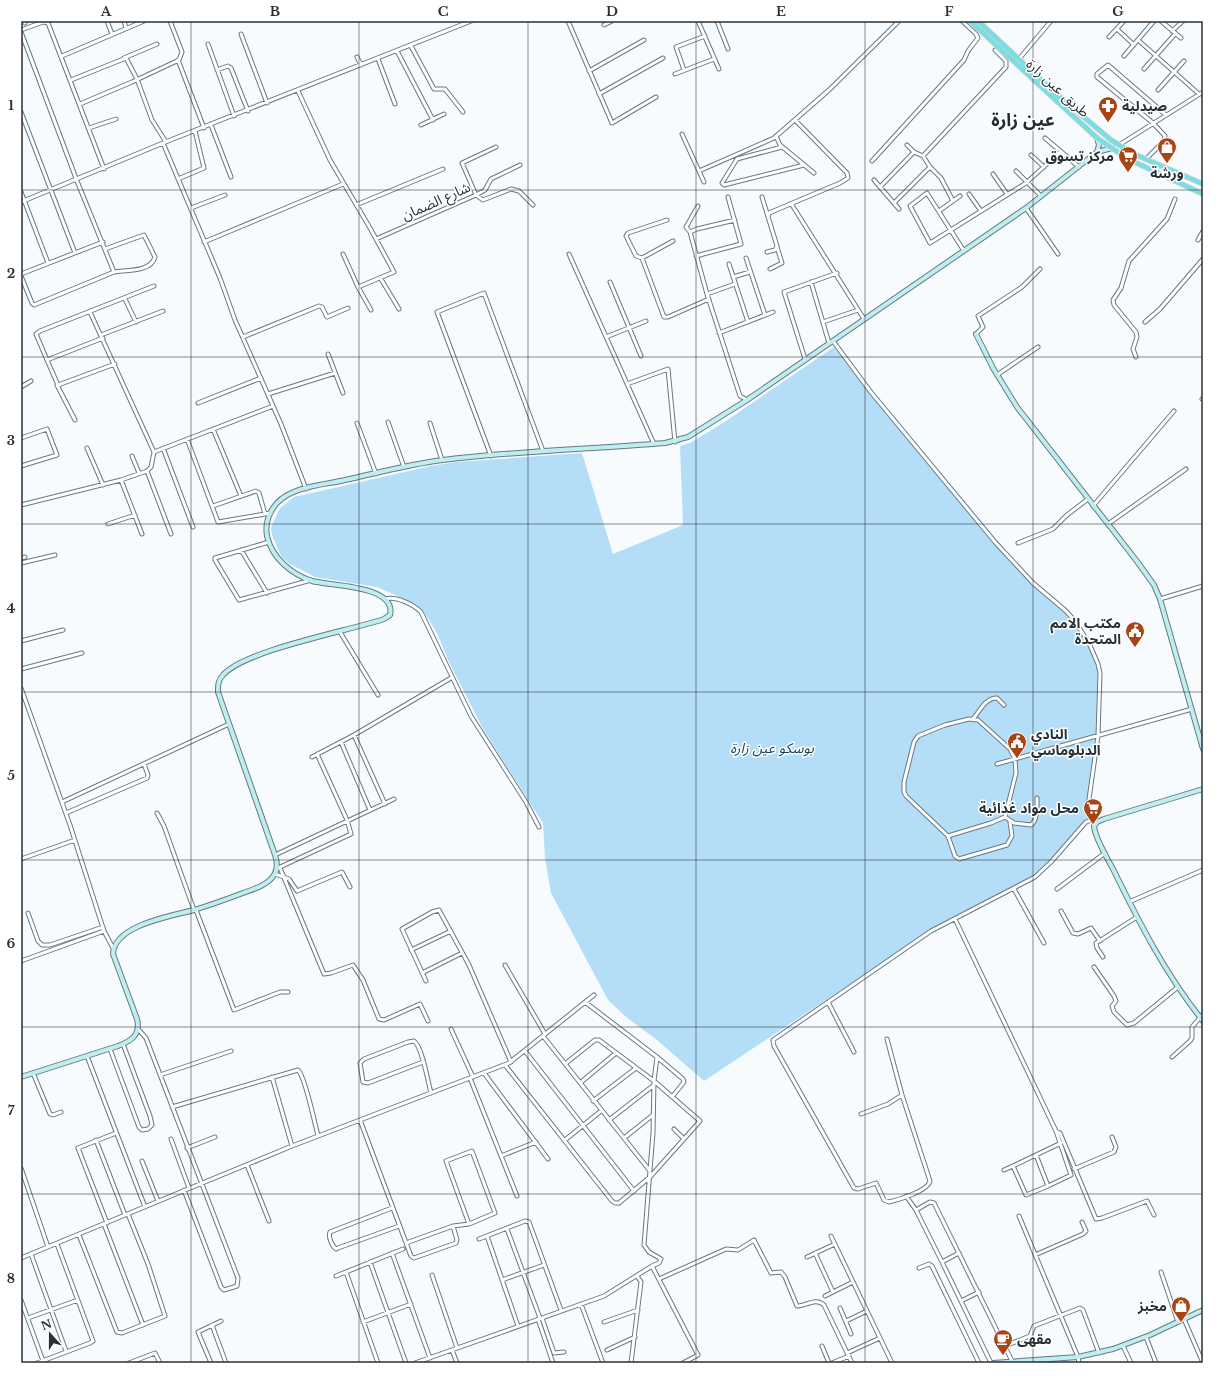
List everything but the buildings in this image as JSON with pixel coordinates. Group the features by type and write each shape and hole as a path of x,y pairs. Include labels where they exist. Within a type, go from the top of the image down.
{"main road":[{"name":"طريق عين زارة","path":"970,21 1097,138 1128,159 1203,194"},
{"name":"طريق عين زارة","path":"978,21 1084,119 1119,145 1146,159 1203,184"},
{"path":"1097,138 1099,145 1097,152"},
{"path":"21,1077 110,1049 134,1038 138,1029 137,1019 114,959 113,948 120,938 133,930 156,920 195,910 257,888 270,881 278,870 275,854 229,724 218,687 220,679 226,672 273,650 387,618 391,610 385,598 364,589 312,580 282,563 273,553 268,542 267,523 271,513 282,498 306,489 442,460 654,444 675,442 688,437 747,400 1026,208 1097,152 1112,148"},
{"path":"976,334 997,375 1017,407 1150,579 1160,599 1201,736 1203,749"},
{"path":"1203,790 1096,822 1094,828 1155,953 1178,987 1201,1015 1203,1021"},
{"path":"992,1363 1078,1357 1123,1346 1146,1337 1203,1310"}],"street":[{"path":"104,169 62,56 46,21 21,31 77,181 114,272"},
{"path":"107,21 112,34"},
{"path":"124,21 126,28"},
{"path":"62,56 144,21"},
{"path":"80,104 181,58 182,52 170,21"},
{"path":"22,202 77,181 164,143 248,111 471,21"},
{"path":"568,21 611,122 614,124 656,97"},
{"path":"604,24 612,21"},
{"path":"698,21 719,69"},
{"path":"717,21 728,49"},
{"path":"699,171 776,136 795,120 899,21"},
{"path":"872,161 964,60 968,51 978,38 976,34 962,21"},
{"path":"1109,37 1124,21"},
{"path":"1124,56 1154,21"},
{"path":"1162,21 1181,38"},
{"path":"1172,31 1182,21"},
{"path":"1019,59 1049,22"},
{"path":"1117,30 1134,44"},
{"path":"241,34 267,103"},
{"path":"1144,69 1175,34"},
{"path":"684,70 676,47 705,36"},
{"path":"589,71 644,40"},
{"path":"1138,40 1199,94"},
{"path":"71,80 157,44"},
{"path":"208,44 234,116"},
{"path":"410,46 434,90 445,89 463,112"},
{"path":"923,156 1006,67 1006,61 995,50"},
{"path":"397,51 433,120"},
{"path":"357,57 361,65"},
{"path":"124,58 128,59 137,79 152,120 164,143 243,337 262,378 306,489"},
{"path":"599,94 663,58"},
{"path":"675,74 714,58"},
{"path":"378,59 395,104"},
{"path":"178,60 204,128"},
{"path":"1158,90 1184,61"},
{"path":"1146,159 1165,140 1164,135 1153,123 1098,77 1097,74 1103,67 1108,65 1166,115"},
{"path":"217,70 228,66 231,68 248,111"},
{"path":"298,90 330,160 394,272 381,279 358,287"},
{"path":"1119,145 1203,92"},
{"path":"21,112 75,253"},
{"path":"421,126 444,114"},
{"path":"89,128 116,119"},
{"path":"768,217 769,213 792,205 848,178 847,173 795,120"},
{"path":"211,125 231,177"},
{"path":"178,179 204,168 195,131"},
{"path":"682,134 704,182"},
{"path":"776,136 782,147 814,173"},
{"path":"1045,138 1079,167"},
{"path":"907,145 914,152 923,156 930,167 943,180 953,201"},
{"path":"496,147 462,163 476,195 483,200 511,189 515,189 533,205"},
{"path":"782,147 737,159 722,183 724,185 804,165"},
{"path":"880,187 914,152"},
{"path":"964,251 950,230 927,193 910,206 930,243 950,230 981,211 1007,194 1026,183 1060,152"},
{"path":"1031,155 1044,167"},
{"name":"شارع الضمان","path":"376,239 476,195 485,190 491,178 520,165"},
{"path":"894,203 930,167"},
{"path":"356,205 443,169"},
{"path":"1016,171 1026,183 1041,196"},
{"path":"993,174 1007,194"},
{"path":"874,180 899,209"},
{"path":"204,242 343,184"},
{"path":"21,192 22,202 48,263"},
{"path":"969,194 981,211"},
{"path":"191,208 225,195"},
{"path":"938,211 960,196"},
{"path":"696,256 741,244 728,197"},
{"path":"762,197 782,263 770,269"},
{"path":"1136,357 1133,350 1137,337 1136,332 1114,305 1113,300 1121,288 1129,261 1167,219 1175,199"},
{"path":"792,205 864,319"},
{"path":"698,206 686,227 690,232 707,294 740,396 747,400"},
{"path":"1026,208 1058,254"},
{"path":"667,220 627,234 636,256 642,258 673,241"},
{"path":"690,232 735,220"},
{"path":"1198,240 1203,231"},
{"path":"103,242 21,275 32,304 34,305 114,272 146,268 154,261 155,257 144,235 105,249"},
{"path":"767,252 774,250 777,246"},
{"path":"343,254 370,310"},
{"path":"569,254 654,444"},
{"path":"642,258 664,317 668,317 709,299"},
{"path":"746,258 765,315"},
{"path":"1145,322 1169,299 1203,259"},
{"path":"729,264 748,322"},
{"path":"976,334 983,327 978,316 1022,286 1040,270"},
{"path":"733,277 750,272"},
{"path":"805,360 784,295 786,290 836,273"},
{"path":"381,279 399,309"},
{"path":"610,282 641,356"},
{"path":"811,282 823,322 831,342 981,526 1033,583 1066,611 1081,631 1094,653 1100,673 1098,736 1089,799 1090,811"},
{"path":"707,294 735,284"},
{"path":"75,420 36,336 37,332 154,286"},
{"path":"491,456 437,312 484,293 544,452"},
{"path":"124,299 136,322"},
{"path":"243,337 319,306 322,307 327,317 348,308"},
{"path":"823,322 858,310"},
{"path":"47,360 163,311"},
{"path":"21,505 121,480 147,471 151,467 154,452 90,312"},
{"path":"719,333 773,312"},
{"path":"606,337 646,322"},
{"path":"997,375 1038,347"},
{"path":"328,354 343,393"},
{"path":"58,385 115,364"},
{"path":"627,384 668,369 675,442"},
{"path":"268,394 335,373"},
{"path":"198,403 262,378"},
{"path":"21,387 31,381"},
{"path":"154,452 273,406"},
{"path":"1093,506 1174,411"},
{"path":"388,422 404,467"},
{"path":"356,423 376,474"},
{"path":"430,423 442,460"},
{"path":"21,438 48,429 57,455 21,466"},
{"path":"213,429 241,496"},
{"path":"187,439 217,520 221,522 271,513"},
{"path":"87,448 103,485"},
{"path":"163,448 193,527"},
{"path":"132,456 139,473"},
{"path":"1108,524 1186,469"},
{"path":"147,471 171,534"},
{"path":"121,480 142,534"},
{"path":"213,506 257,492 265,514"},
{"path":"1018,543 1053,529 1067,515 1088,499"},
{"path":"108,524 135,515"},
{"path":"268,542 215,558 239,600 312,580"},
{"path":"241,550 267,593"},
{"path":"21,563 55,555"},
{"path":"21,558 25,557"},
{"path":"1160,599 1203,586"},
{"path":"385,598 391,598 408,604 421,612 451,678 474,723 526,802 539,827"},
{"path":"21,641 64,630"},
{"path":"340,632 378,695"},
{"path":"21,669 82,653"},
{"path":"312,756 354,735 451,678"},
{"path":"21,688 66,813 104,931 113,948"},
{"path":"1004,705 999,699 990,699 973,719 945,725 918,736 914,742 904,782 904,792 909,800 948,836 954,856 962,859 1007,845 1012,836 1010,822"},
{"path":"997,764 1192,709"},
{"path":"948,836 991,824 1005,817 1016,773 1015,759 1012,751 986,726 973,719"},
{"path":"62,802 229,724"},
{"path":"354,735 385,804"},
{"path":"341,742 370,810"},
{"path":"278,870 349,835 351,831 317,754"},
{"path":"66,813 145,780 148,775 144,764"},
{"path":"1005,817 1010,822 1026,825 1034,822 1037,798"},
{"path":"275,854 394,799"},
{"path":"157,813 164,826 234,1010 280,992 288,992"},
{"path":"888,1039 902,1095 930,1181 927,1187 888,1202 884,1200 876,1183 858,1189 854,1188 773,1044 775,1038 925,935 1035,878 1047,867 1086,822 1092,820 1096,822"},
{"path":"21,859 74,840"},
{"path":"1057,889 1106,853"},
{"path":"278,870 289,879 297,891 342,872 350,887"},
{"path":"278,870 284,876 324,974 331,973 354,964 364,980 380,1019 384,1020 420,1004 428,1021"},
{"path":"1129,902 1203,870"},
{"path":"1014,889 1044,943"},
{"path":"426,981 402,929 432,912 439,910 462,953 512,1062"},
{"path":"1062,911 1073,933 1078,934 1091,928 1100,941"},
{"path":"28,913 38,941 42,945 50,945 103,927"},
{"path":"1103,957 1096,945 1137,917"},
{"path":"955,919 1056,1131 1071,1175 1026,1195 1012,1166"},
{"path":"21,961 104,931"},
{"path":"411,950 451,931"},
{"path":"422,973 462,953"},
{"path":"505,965 544,1035 593,1101 650,1171"},
{"path":"1094,967 1114,996 1116,1001 1112,1006 1113,1010 1127,1025 1134,1023 1178,987"},
{"path":"21,1258 292,1146 512,1062 594,995"},
{"path":"585,1002 657,1057 684,1080 672,1096"},
{"path":"828,1002 854,1052"},
{"path":"1172,1057 1192,1038 1192,1027 1201,1015"},
{"path":"138,1029 146,1038 238,1278 237,1286 224,1290 221,1287 184,1190"},
{"path":"451,1029 472,1077 517,1196"},
{"path":"505,1064 614,1202 619,1203 650,1177 700,1121 672,1096 597,1040 565,1064"},
{"path":"423,1062 368,1083 363,1082 360,1066 362,1061 368,1057 408,1042 417,1043 423,1062 431,1093"},
{"path":"110,1049 139,1127 142,1130 148,1129 152,1124 150,1116 123,1044"},
{"path":"525,1051 634,1191"},
{"path":"160,1075 231,1052"},
{"path":"580,1083 616,1053"},
{"path":"87,1056 145,1207"},
{"path":"415,1363 609,1294 659,1263 661,1259 649,1252 644,1245 650,1177 654,1083 657,1057"},
{"path":"593,1101 636,1068"},
{"path":"172,1107 295,1070 299,1071 318,1136"},
{"path":"33,1073 50,1114 53,1115 61,1112"},
{"path":"484,1073 548,1158"},
{"path":"272,1077 292,1146"},
{"path":"609,1120 654,1083"},
{"path":"861,1114 888,1104 902,1095"},
{"path":"565,1140 601,1111"},
{"path":"624,1138 653,1115"},
{"path":"360,1120 410,1256 414,1258 456,1243 457,1240 453,1226"},
{"path":"674,1129 684,1139"},
{"path":"1056,1131 1060,1133 1096,1219 1147,1200 1154,1215"},
{"path":"116,1133 79,1146 78,1149 143,1325"},
{"path":"187,1148 215,1137"},
{"path":"1074,1169 1114,1152 1116,1146 1112,1137"},
{"path":"171,1139 189,1188"},
{"path":"79,1235 116,1331 122,1333 166,1314 96,1140"},
{"path":"501,1156 536,1142"},
{"path":"1004,1170 1061,1143"},
{"path":"406,1243 453,1226 469,1224 495,1212 472,1151 447,1159 446,1163 469,1224"},
{"path":"1036,1155 1048,1186"},
{"path":"142,1161 158,1202"},
{"path":"246,1166 269,1222"},
{"path":"21,1168 48,1247"},
{"path":"906,1196 916,1210 992,1363"},
{"path":"916,1210 930,1202 934,1202 1012,1361"},
{"path":"392,1208 330,1232 329,1235 333,1246 338,1248 399,1226"},
{"path":"1019,1216 1078,1357 1079,1363"},
{"path":"479,1238 507,1229 525,1221 529,1222 562,1310"},
{"path":"1035,1255 1083,1234 1086,1231 1082,1222"},
{"path":"507,1229 554,1353 564,1352"},
{"path":"487,1236 518,1326"},
{"path":"831,1236 892,1363"},
{"path":"659,1279 726,1249 738,1250 754,1240 771,1273 782,1273 796,1306 816,1301 820,1301 824,1305 852,1363"},
{"path":"37,1363 90,1343 93,1340 57,1244"},
{"path":"808,1257 835,1244"},
{"path":"336,1276 403,1249"},
{"path":"392,1253 429,1359 429,1363"},
{"path":"815,1253 833,1292"},
{"path":"942,1262 959,1253"},
{"path":"31,1254 66,1351"},
{"path":"370,1262 406,1363"},
{"path":"919,1268 929,1264 932,1266 979,1363"},
{"path":"502,1280 544,1265"},
{"path":"652,1266 698,1355 683,1363"},
{"path":"346,1272 378,1363"},
{"path":"1162,1272 1178,1322"},
{"path":"432,1275 457,1348"},
{"path":"632,1363 641,1282 637,1276"},
{"path":"825,1296 853,1282"},
{"path":"961,1301 979,1292"},
{"path":"21,1300 43,1361"},
{"path":"28,1318 78,1300"},
{"path":"363,1322 410,1304"},
{"path":"581,1304 603,1363"},
{"path":"840,1308 851,1334"},
{"path":"1005,1346 1030,1336 1034,1326 1078,1308 1083,1310 1099,1352"},
{"path":"604,1322 638,1310"},
{"path":"846,1321 867,1311"},
{"path":"540,1318 553,1363"},
{"path":"1184,1319 1203,1363"},
{"path":"211,1363 198,1333 199,1331 221,1321"},
{"path":"212,1325 226,1363"},
{"path":"607,1350 635,1337"},
{"path":"1146,1337 1156,1363"},
{"path":"822,1346 831,1363 880,1338"},
{"path":"1123,1346 1131,1363"},
{"path":"452,1350 457,1363"},
{"path":"129,1363 138,1361 155,1353 160,1363"}],"green space":[{"name":"بوسكو عين زارة","path":"834,347 1035,585 1071,615 1079,625 1092,647 1100,668 1101,691 1090,809 1091,816 1061,850 1024,884 934,928 704,1081 657,1040 626,1017 608,1000 551,893 545,858 543,823 483,729 449,662 437,633 422,609 416,604 377,587 315,577 288,563 281,556 271,530 280,508 294,497 431,466 456,462 582,453 613,554 683,525 680,446 690,443 723,423"}],"place":[{"name":"صيدلية","path":"1108,123"},
{"name":"ورشة","path":"1167,164"},
{"name":"مركز تسوق","path":"1128,173"},
{"name":"مكتب الامم المتحدة","path":"1135,648"},
{"name":"النادي الدبلوماسي","path":"1017,759"},
{"name":"محل مواد غذائية","path":"1093,825"},
{"name":"مخبز","path":"1181,1323"},
{"name":"مقهى","path":"1003,1356"}],"district":[{"name":"عين زارة","path":"1023,120"}]}
